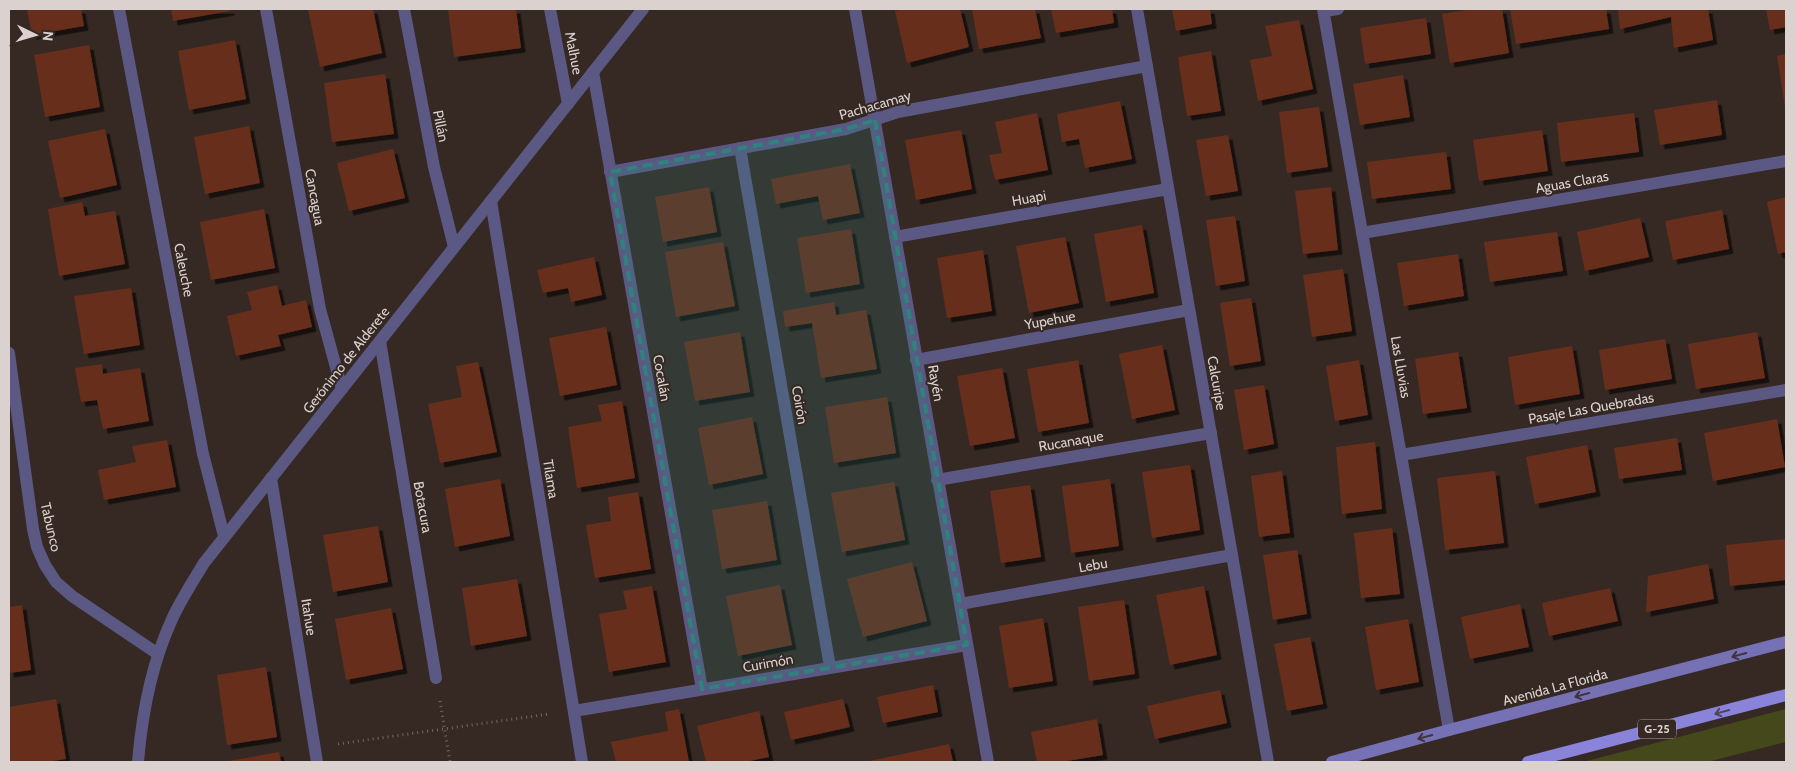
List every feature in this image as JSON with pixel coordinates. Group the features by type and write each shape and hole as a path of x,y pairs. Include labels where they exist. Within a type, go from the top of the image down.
{"main road":[{"name":"Avenida La Florida","path":"1332,762 1786,642"},
{"name":"G-25","path":"1528,762 1786,695"}],"street":[{"name":"Caleuche","path":"120,9 203,454 224,536"},
{"name":"Cancagua","path":"266,9 320,309 342,389"},
{"name":"Pillán","path":"404,9 434,167 454,248"},
{"name":"Malhue","path":"550,9 568,104"},
{"name":"Gerónimo de Alderete","path":"138,762 142,726 158,654 173,617 204,564 224,536 643,9"},
{"name":"Rayén","path":"855,9 988,762"},
{"name":"Calcuripe","path":"1137,9 1268,762"},
{"path":"1324,10 1338,9"},
{"name":"Las Lluvias","path":"1324,10 1449,730"},
{"name":"Pachacamay","path":"610,172 846,129 898,112 1147,66"},
{"name":"Cocalán","path":"593,72 702,689"},
{"name":"Coirón","path":"740,148 830,667"},
{"name":"Aguas Claras","path":"1362,233 1786,161"},
{"name":"Huapi","path":"895,237 1168,189"},
{"name":"Tilama","path":"491,201 582,762"},
{"name":"Yupehue","path":"916,360 1189,310"},
{"name":"Botacura","path":"380,341 436,678"},
{"name":"Tabunco","path":"9,353 33,529 37,548 45,565 56,582 72,596 158,654"},
{"name":"Pasaje Las Quebradas","path":"1401,455 1786,390"},
{"name":"Rucanaque","path":"937,480 1211,433"},
{"name":"Itahue","path":"271,478 317,762"},
{"name":"Lebu","path":"960,604 1232,555"},
{"name":"Curimón","path":"574,711 967,645"}],"path":[{"path":"436,678 450,762"},
{"path":"315,748 574,711"}],"highlighted area":[{"path":"875,120 967,645 702,689 610,172 846,129"}],"green space":[{"path":"1786,709 1786,742 1707,762 1583,762"}],"building":[{"path":"27,9 81,9 84,26 32,35"},
{"path":"171,9 230,9 230,11 173,21"},
{"path":"308,9 373,9 382,53 320,67"},
{"path":"448,9 516,9 521,48 454,57"},
{"path":"904,9 960,9 969,47 907,63 895,11"},
{"path":"972,9 1035,9 1041,38 979,49"},
{"path":"1051,9 1112,9 1114,23 1056,33"},
{"path":"1172,9 1210,9 1212,24 1176,31"},
{"path":"1473,9 1502,9 1509,53 1450,63 1442,14"},
{"path":"1510,9 1606,9 1609,29 1516,44"},
{"path":"1618,9 1708,9 1713,40 1674,48 1671,17 1620,29"},
{"path":"1766,9 1786,9 1786,27 1770,30"},
{"path":"1426,18 1431,54 1365,64 1360,28"},
{"path":"1299,20 1313,89 1258,101 1250,60 1272,56 1265,26"},
{"path":"235,40 246,99 189,110 178,51"},
{"path":"89,45 100,107 45,117 34,55"},
{"path":"1211,51 1221,111 1187,116 1178,57"},
{"path":"1786,54 1786,107 1785,107 1777,56"},
{"path":"385,74 394,134 332,142 324,83"},
{"path":"1403,75 1410,117 1360,125 1353,84"},
{"path":"1717,100 1722,135 1660,145 1654,110"},
{"path":"1120,101 1132,159 1085,168 1079,139 1062,142 1057,114"},
{"path":"1319,107 1328,167 1287,173 1279,112"},
{"path":"1037,113 1048,170 995,180 989,155 1002,153 995,122"},
{"path":"1634,113 1639,152 1561,162 1557,123"},
{"path":"249,126 260,183 205,194 194,137"},
{"path":"105,129 117,185 60,198 48,141"},
{"path":"961,130 972,189 916,200 905,140"},
{"path":"1542,130 1548,171 1479,181 1473,140"},
{"path":"1228,135 1238,191 1206,196 1196,140"},
{"path":"393,149 405,198 349,211 337,163"},
{"path":"1446,152 1451,189 1372,199 1367,162"},
{"path":"850,164 860,213 823,220 818,196 776,204 771,179"},
{"path":"709,187 717,232 663,242 655,197"},
{"path":"1331,187 1338,250 1303,254 1295,191"},
{"path":"1786,197 1786,252 1778,254 1767,202"},
{"path":"82,202 85,216 115,211 125,264 59,276 48,209"},
{"path":"264,209 275,268 211,280 200,222"},
{"path":"1722,210 1729,249 1673,260 1665,221"},
{"path":"1235,216 1245,281 1216,286 1206,220"},
{"path":"1640,218 1649,257 1585,271 1577,232"},
{"path":"1142,225 1154,293 1106,302 1094,234"},
{"path":"851,229 860,284 806,293 797,238"},
{"path":"1557,232 1563,271 1490,282 1484,242"},
{"path":"1065,237 1079,303 1029,313 1016,246"},
{"path":"723,242 735,306 676,317 665,252"},
{"path":"983,250 992,311 947,318 937,258"},
{"path":"1458,254 1464,296 1404,306 1397,263"},
{"path":"594,257 602,295 571,302 568,288 543,293 537,270"},
{"path":"1343,269 1352,331 1312,337 1303,275"},
{"path":"277,285 282,306 306,300 312,327 278,335 281,346 236,356 227,316 252,310 247,292"},
{"path":"131,288 140,345 84,354 74,296"},
{"path":"1251,298 1261,361 1230,366 1220,303"},
{"path":"834,302 836,315 866,310 877,369 821,378 812,323 785,327 783,311"},
{"path":"606,327 617,385 560,396 549,338"},
{"path":"740,332 750,392 695,401 684,342"},
{"path":"1757,332 1765,378 1696,389 1688,344"},
{"path":"1665,339 1672,379 1605,390 1599,350"},
{"path":"1162,345 1175,410 1132,419 1119,354"},
{"path":"1572,346 1580,394 1515,405 1508,357"},
{"path":"1458,352 1467,408 1423,414 1415,359"},
{"path":"1078,360 1089,423 1038,432 1027,369"},
{"path":"1359,360 1368,415 1335,421 1326,366"},
{"path":"478,362 497,452 440,463 428,404 462,397 456,366"},
{"path":"102,364 103,374 140,368 149,421 103,429 97,400 81,402 75,368"},
{"path":"1002,368 1015,438 970,446 957,376"},
{"path":"1264,385 1274,444 1244,450 1234,390"},
{"path":"887,397 896,453 834,463 825,407"},
{"path":"622,401 635,478 577,488 568,427 602,421 598,405"},
{"path":"752,417 763,474 709,485 698,428"},
{"path":"1777,419 1785,467 1713,481 1704,433"},
{"path":"1677,438 1682,470 1619,479 1614,448"},
{"path":"167,440 176,487 104,500 98,470 136,462 132,446"},
{"path":"1375,442 1382,509 1342,514 1336,447"},
{"path":"1587,445 1596,492 1535,504 1526,457"},
{"path":"1190,465 1200,530 1152,538 1142,472"},
{"path":"1282,471 1290,533 1259,537 1251,476"},
{"path":"1495,471 1504,543 1445,550 1437,478"},
{"path":"500,479 510,536 455,547 445,489"},
{"path":"1110,479 1119,546 1071,553 1062,486"},
{"path":"894,482 905,540 842,552 831,493"},
{"path":"1030,485 1041,557 1001,563 990,491"},
{"path":"638,492 651,569 595,578 586,525 611,521 608,497"},
{"path":"767,501 777,560 722,569 712,510"},
{"path":"378,526 388,582 333,592 323,535"},
{"path":"1392,528 1400,594 1361,598 1354,533"},
{"path":"1786,539 1786,580 1730,586 1726,545"},
{"path":"1297,550 1307,614 1273,620 1263,555"},
{"path":"912,562 927,621 863,637 847,579"},
{"path":"1708,564 1714,599 1646,612 1648,576"},
{"path":"517,579 527,636 471,646 462,588"},
{"path":"780,585 792,645 738,656 726,596"},
{"path":"652,586 666,662 609,672 599,614 627,609 623,591"},
{"path":"1204,586 1217,655 1170,665 1156,595"},
{"path":"1610,588 1618,621 1549,636 1542,603"},
{"path":"1124,600 1135,674 1089,681 1078,607"},
{"path":"1520,604 1529,647 1470,659 1461,617"},
{"path":"22,605 31,670 9,673 9,607"},
{"path":"391,608 403,669 346,680 335,619"},
{"path":"1043,618 1053,681 1009,688 999,626"},
{"path":"1408,619 1419,682 1376,690 1365,627"},
{"path":"1310,637 1323,704 1287,711 1274,644"},
{"path":"266,667 277,737 227,745 217,675"},
{"path":"933,685 938,712 883,723 877,697"},
{"path":"1220,690 1227,723 1155,739 1147,706"},
{"path":"56,699 66,759 46,762 9,762 9,707"},
{"path":"843,699 850,727 791,740 784,712"},
{"path":"679,709 689,762 616,762 611,742 668,731 665,712"},
{"path":"759,711 769,757 745,762 706,762 697,726"},
{"path":"1097,719 1103,755 1061,762 1037,762 1031,732"},
{"path":"949,744 953,762 870,762 870,761"},
{"path":"279,752 281,762 229,762 229,761"}]}
